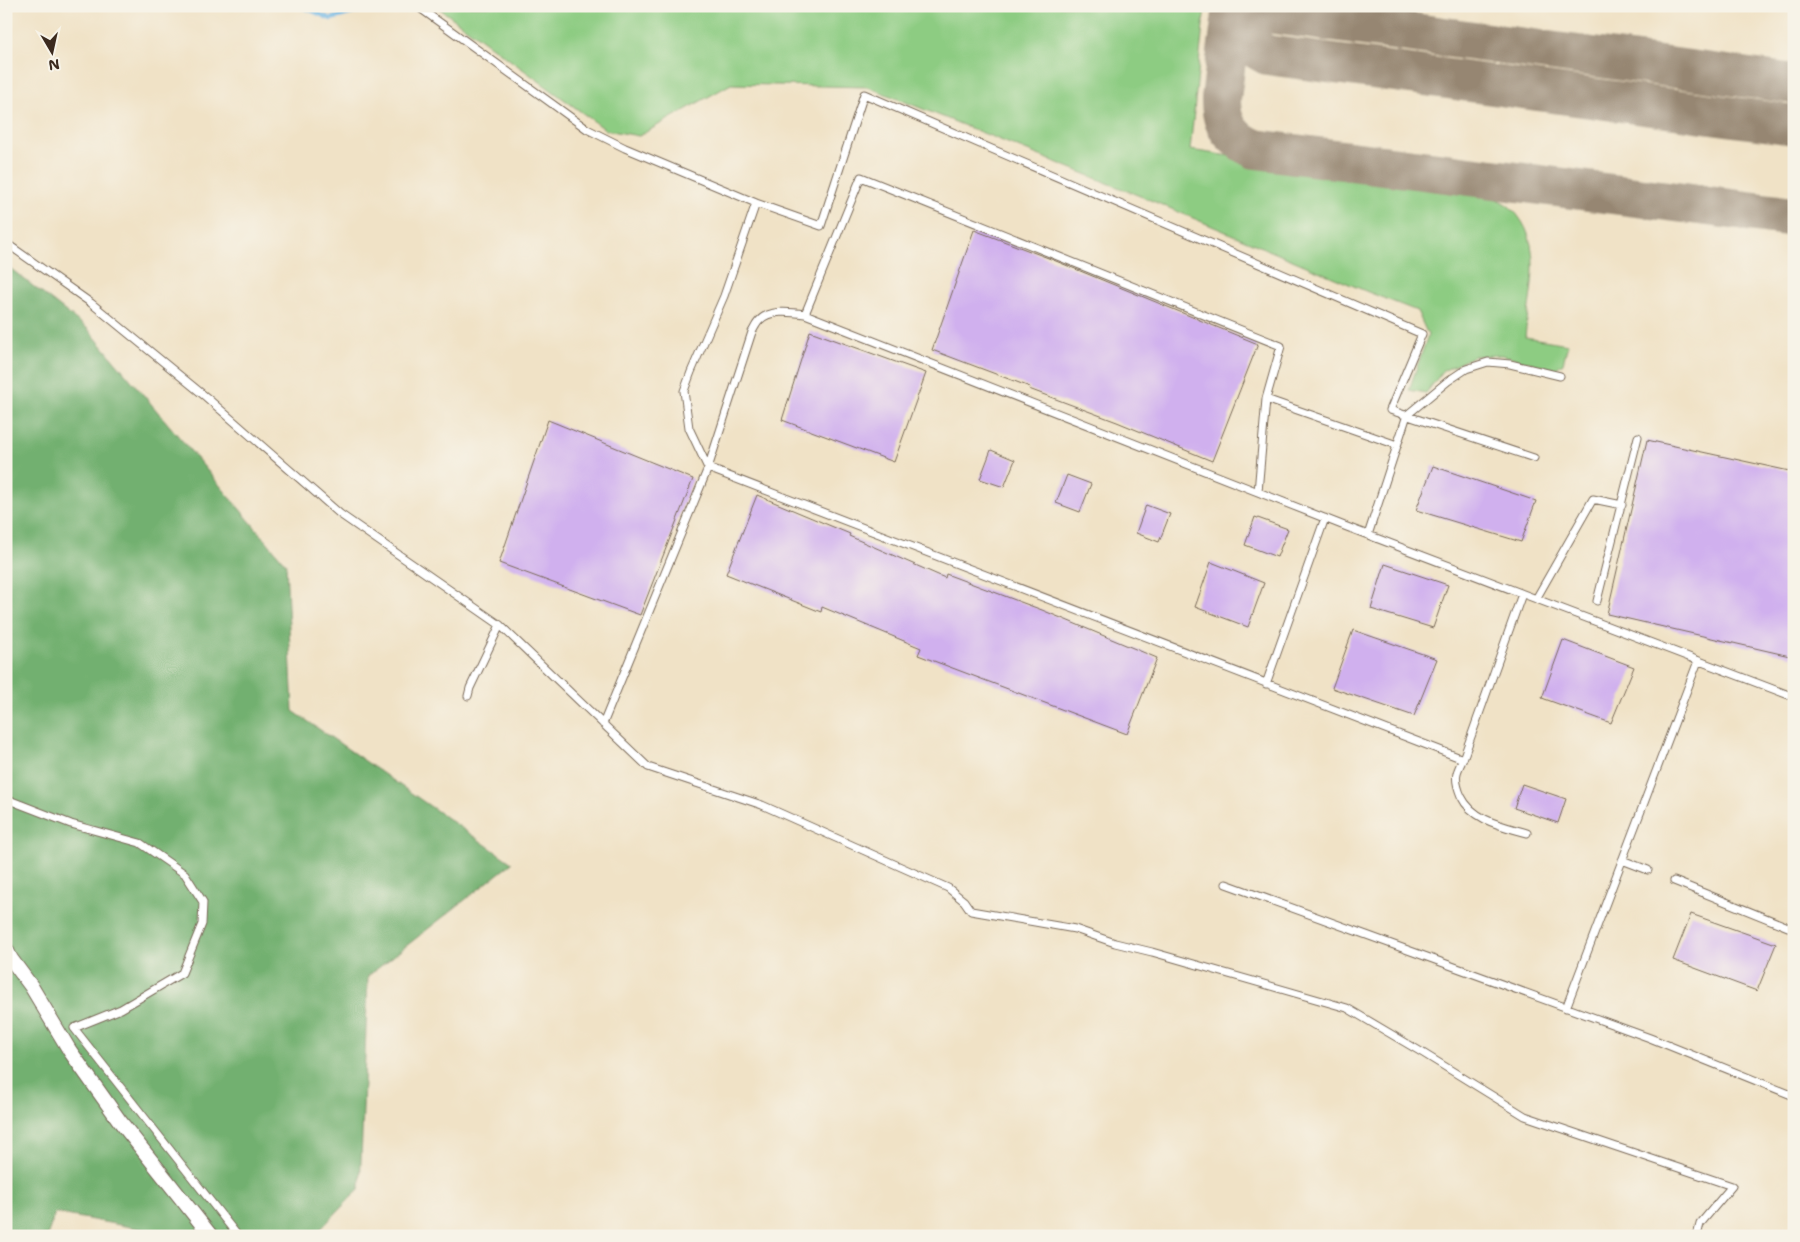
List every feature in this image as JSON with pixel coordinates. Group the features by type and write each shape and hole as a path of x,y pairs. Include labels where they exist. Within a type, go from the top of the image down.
{"street":[{"path":"6,949 11,960 30,986 70,1051 119,1120 211,1236"}],"lane":[{"path":"417,6 587,129 625,148 756,203 821,226 864,94 1422,334 1390,410 1534,458"},
{"path":"805,314 861,177 1281,346 1266,399 1258,492"},
{"path":"756,203 724,296 684,391 689,428 708,468 1463,759"},
{"path":"6,243 91,303 206,397 340,514 500,625 648,767 771,808 948,888 964,901 971,911 1075,929 1115,943 1347,1008 1525,1116 1732,1186 1700,1224 1697,1236"},
{"path":"603,724 708,468 752,332 759,320 782,312 805,314 1368,535 1794,697"},
{"path":"1368,535 1407,415 1448,381 1466,369 1488,362 1510,364 1560,376"},
{"path":"1266,399 1397,445"},
{"path":"1597,601 1638,437"},
{"path":"1536,600 1593,499 1622,505"},
{"path":"1266,684 1325,518"},
{"path":"1522,594 1457,774 1458,788 1465,803 1476,815 1527,833"},
{"path":"468,696 500,625"},
{"path":"1566,1008 1698,661"},
{"path":"6,796 9,800 71,824 140,843 185,874 203,902 202,924 182,973 121,1009 74,1028 238,1236"},
{"path":"1622,860 1648,870"},
{"path":"1674,881 1788,927"},
{"path":"1226,884 1650,1038 1794,1096"}],"green space":[{"path":"436,6 1205,6 1190,150 1491,196 1504,203 1511,208 1522,222 1529,237 1532,253 1532,286 1525,337 1568,344 1563,363 1555,369 1502,355 1474,356 1443,371 1426,393 1409,390 1428,335 1417,311 1155,202 868,87 731,84 639,136 606,130"},
{"path":"6,265 88,329 286,564 293,711 512,863 368,976 360,1188 314,1236 179,1236 55,1213 47,1236 6,1236"}],"building":[{"path":"974,230 1051,259 1258,344 1212,461 1117,422 1029,389 1030,387 932,350"},
{"path":"810,331 926,373 894,462 782,420"},
{"path":"548,420 693,479 640,615 499,563"},
{"path":"1647,440 1794,472 1794,657 1607,614"},
{"path":"991,450 1015,460 1004,487 980,479"},
{"path":"1433,466 1536,501 1521,542 1416,510"},
{"path":"1067,475 1091,484 1080,512 1056,503"},
{"path":"757,495 850,534 849,536 945,578 946,574 1042,610 1157,658 1127,734 918,655 921,648 822,607 821,612 726,574"},
{"path":"1146,505 1170,514 1159,542 1136,533"},
{"path":"1255,517 1288,529 1277,557 1245,545"},
{"path":"1211,562 1264,583 1248,627 1195,607"},
{"path":"1385,564 1448,585 1433,628 1371,609"},
{"path":"1353,630 1437,659 1414,716 1332,688"},
{"path":"1563,640 1634,667 1611,723 1542,698"},
{"path":"1522,784 1566,799 1558,823 1514,808"},
{"path":"1691,914 1776,944 1757,991 1673,960"}],"waterway":[{"path":"301,6 331,19 376,6"}],"taxiway":[{"path":"1233,6 1221,108 1225,124 1229,130 1240,140 1255,149 1794,217"},
{"path":"1258,6 1273,14 1794,84"},
{"path":"1232,11 1236,27 1242,38 1252,47 1267,55 1794,125"}]}
